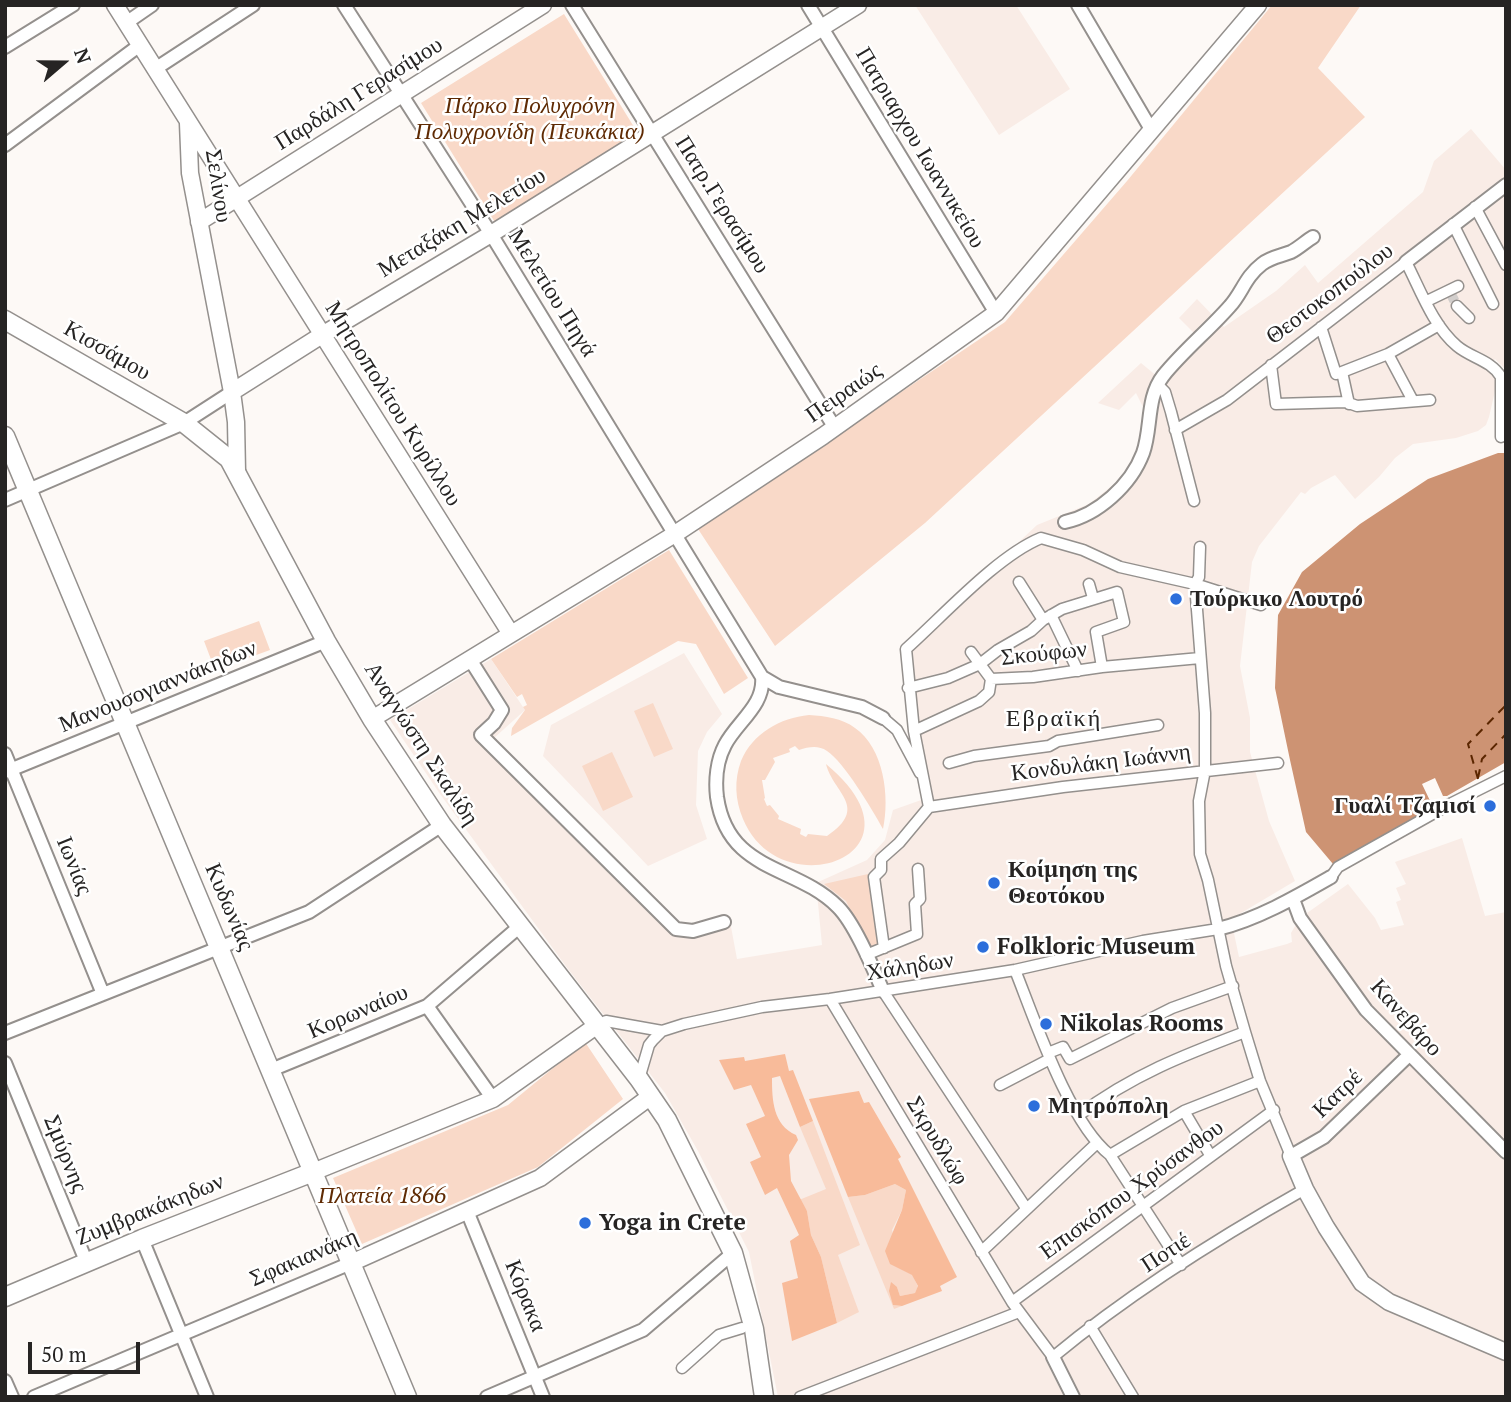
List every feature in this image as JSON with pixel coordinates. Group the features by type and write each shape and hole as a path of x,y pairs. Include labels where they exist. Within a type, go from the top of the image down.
{"main road":[{"name":"Κισσάμου","path":"5,320 184,423"},
{"name":"Αναγνώστη Σκαλίδη","path":"184,423 229,459 326,641 372,719 442,825 639,1079 667,1120 733,1252 754,1329 764,1397"},
{"name":"Κυδωνίας","path":"5,436 407,1397"},
{"name":"Ζυμβρακάκηδων","path":"5,1297 86,1261 313,1172"}],"street":[{"path":"5,47 73,5"},
{"name":"Σελίνου","path":"115,5 188,123 190,173 232,392 236,422 237,472"},
{"path":"126,23 152,5"},
{"path":"155,69 253,5"},
{"name":"Μελετίου Πηγά","path":"344,5 491,234 762,677"},
{"name":"Παρδάλη Γερασίμου","path":"199,222 543,5"},
{"name":"Πατρ.Γερασίμου","path":"572,5 835,428"},
{"name":"Πατριαρχου Ιωαννικείου","path":"808,5 996,313"},
{"name":"Μεταξάκη Μελετίου","path":"232,392 858,5"},
{"path":"1078,5 1152,131"},
{"name":"Πειραιώς","path":"372,719 675,534 835,428 996,313 1258,5"},
{"path":"5,145 140,45"},
{"name":"Μητροπολίτου Κυρίλλου","path":"188,123 511,634"},
{"name":"Θεοτοκοπούλου","path":"1175,430 1212,410 1506,185"},
{"path":"1475,207 1506,265"},
{"path":"1453,224 1493,304"},
{"path":"1066,522 1079,519 1097,509 1131,474 1143,453 1149,413 1158,385 1232,304 1245,280 1262,263 1291,252 1313,237"},
{"path":"1406,262 1439,325 1457,346 1491,365 1501,377 1502,437"},
{"path":"1427,301 1453,289"},
{"path":"1457,306 1469,318"},
{"path":"1321,327 1336,374 1388,354 1439,325"},
{"path":"1388,354 1413,401"},
{"path":"1271,365 1276,404 1346,402 1357,406 1430,400"},
{"path":"1342,372 1349,404"},
{"path":"1158,385 1165,392 1194,501"},
{"path":"5,500 184,423 232,392"},
{"path":"884,948 874,877 881,870 881,859 906,836 929,807 927,786 914,731 906,649 989,573 1028,543 1041,537 1119,567 1195,584 1261,605"},
{"path":"1200,547 1199,577 1195,584 1205,713 1205,770 1199,801 1200,854 1226,967 1260,1081 1305,1189 1362,1283 1389,1302 1506,1352"},
{"path":"1019,582 1046,617 1077,671"},
{"path":"1089,584 1093,598"},
{"path":"908,688 948,678 980,664 1031,631 1046,617 1093,598 1117,592 1124,622 1096,632 1102,667"},
{"name":"Μανουσογιαννάκηδων","path":"8,771 326,641"},
{"path":"971,652 991,679"},
{"name":"Σκούφων","path":"914,731 979,701 989,692 991,679 1033,677 1102,667 1200,658"},
{"path":"471,661 502,710 494,723 481,735 676,929 693,931 724,922"},
{"path":"762,677 779,687 862,707 883,718 897,730 927,786"},
{"path":"762,677 760,698 727,742 721,757 716,787 722,817 738,843 754,859 808,885 839,907 883,991 1026,1208"},
{"path":"949,763 974,756 1049,746 1058,741 1158,725"},
{"name":"Ιωνίας","path":"5,754 8,771 103,994"},
{"name":"Κονδυλάκη Ιωάννη","path":"929,807 1063,787 1278,763"},
{"path":"1219,929 1232,926 1293,899 1331,877 1338,867 1506,776"},
{"path":"5,1033 309,912 442,825"},
{"path":"866,955 917,934 915,904 920,899 918,869"},
{"name":"Κανεβάρο","path":"1293,899 1300,918 1366,1010 1506,1152"},
{"name":"Κορωναίου","path":"271,1070 427,1006 519,927"},
{"name":"Χάληδων","path":"662,1031 762,1007 1015,970 1143,941 1219,929"},
{"path":"1015,970 1049,1056 1079,1115 1096,1144 1110,1155 1181,1265"},
{"path":"1000,1085 1063,1047 1070,1059 1172,1007 1233,986"},
{"name":"Σκρυδλώφ","path":"830,999 1012,1302 1053,1357"},
{"path":"427,1006 493,1099"},
{"path":"313,1172 493,1099 606,1021 662,1031"},
{"path":"639,1079 649,1045 662,1031"},
{"path":"1079,1115 1109,1092 1167,1062 1245,1032"},
{"name":"Κατρέ","path":"1291,1156 1324,1137 1409,1055"},
{"name":"Σμύρνης","path":"5,1063 86,1261"},
{"path":"1110,1155 1184,1111 1260,1081"},
{"name":"Σφακιανάκη","path":"34,1397 351,1263 540,1178 651,1096"},
{"name":"Επισκόπου Χρύσανθου","path":"1012,1302 1274,1110"},
{"path":"1184,1111 1210,1156"},
{"path":"981,1252 1096,1144"},
{"name":"Ποτιέ","path":"1053,1357 1090,1326 1181,1265 1305,1189"},
{"name":"Κόρακα","path":"467,1211 544,1397"},
{"path":"142,1239 207,1397"},
{"path":"487,1397 643,1330 733,1252"},
{"path":"800,1397 1019,1312"},
{"path":"1090,1326 1133,1397"},
{"path":"682,1368 719,1335 742,1328"},
{"path":"1053,1357 1073,1397"},
{"path":"5,1381 12,1397"}],"shaded area":[{"path":"915,5 1016,5 1070,89 999,135"},
{"path":"1471,129 1506,170 1506,370 1495,359 1488,367 1498,378 1486,425 1478,431 1456,438 1413,444 1395,458 1355,499 1335,475 1305,494 1301,492 1259,546 1252,562 1240,666 1250,718 1250,752 1269,821 1295,881 1231,919 1239,957 1287,944 1292,942 1291,933 1300,918 1348,884 1375,918 1381,930 1404,925 1396,902 1401,900 1396,888 1406,884 1395,862 1462,838 1485,916 1506,912 1506,1397 778,1397 749,1252 665,1093 568,969 440,794 390,720 491,659 525,710 493,739 676,920 692,927 729,916 737,959 822,945 816,883 867,860 885,840 893,810 924,799 909,645 1037,525 1089,504 1123,477 1137,455 1145,411 1136,393 1119,410 1098,403 1141,363 1164,382 1204,343 1179,318 1197,299 1224,327 1276,291 1305,265 1318,283 1423,192 1434,161"},
{"path":"1498,453 1506,453 1506,762 1447,796 1443,796 1435,778 1422,784 1433,807 1333,864 1306,832 1290,760 1275,688 1278,615 1302,572 1360,524 1428,479"},
{"path":"684,653 722,714 707,732 698,751 696,805 707,839 648,866 543,756 551,725"},
{"path":"785,1054 789,1071 793,1070 813,1121 800,1127 780,1076 772,1078 775,1111 783,1125 796,1135 798,1140 789,1155 791,1181 807,1211 811,1235 821,1257 837,1323 792,1341 782,1283 798,1278 790,1241 799,1235 777,1188 765,1195 750,1162 761,1157 746,1124 765,1116 751,1085 734,1090 719,1060 744,1057 745,1061"},
{"path":"859,1091 864,1103 869,1102 901,1157 898,1159 957,1277 940,1286 942,1291 902,1306 893,1305 889,1291 891,1282 897,1287 900,1296 915,1293 918,1286 912,1275 890,1264 885,1251 902,1210 906,1190 895,1184 865,1195 848,1197 809,1099"}],"green space":[{"path":"1272,5 1361,5 1318,68 1365,117 925,523 775,646 698,529 1005,322 1127,181"},
{"name":"Πάρκο Πολυχρόνη Πολυχρονίδη (Πευκάκια)","path":"564,14 639,135 496,224 421,103"},
{"path":"669,550 748,678 724,694 696,644 678,641 511,736 512,728 525,710 523,707 527,705 522,694 517,697 491,659"},
{"path":"259,621 270,650 215,670 204,641"},
{"path":"653,703 673,749 654,757 634,711"},
{"path":"809,715 845,722 865,737 878,760 886,803 883,829 849,775 824,749 813,747 799,750 795,746 789,749 790,752 773,758 775,762 765,780 762,780 764,799 767,806 770,805 779,816 778,819 801,829 800,834 806,837 808,834 827,836 840,826 846,817 845,800 826,764 856,796 865,824 858,845 840,859 815,865 787,861 762,846 743,819 736,790 741,761 753,742 778,723"},
{"path":"612,752 633,797 603,811 582,766"},
{"path":"868,874 880,947 870,950 846,901 824,884"},
{"name":"Πλατεία 1866","path":"585,1042 623,1099 538,1167 362,1244 333,1178 508,1105"},
{"path":"813,1121 860,1245 838,1255 859,1312 837,1323 821,1257 811,1235 807,1211 799,1200 826,1189 800,1127"},
{"path":"895,1184 906,1190 902,1210 892,1230 903,1270 913,1275 918,1287 915,1293 900,1296 897,1287 893,1305 902,1306 894,1309 848,1197 865,1195"}],"ferry route":[{"path":"1478,779 1468,744 1506,705"},
{"path":"1478,778 1482,759 1506,734"}],"tunnel":[{"path":"1450,292 1457,306"}],"place":[{"name":"Τούρκικο Λουτρό","path":"1176,599"},
{"name":"Γυαλί Τζαμισί","path":"1490,806"},
{"name":"Κοίμηση της Θεοτόκου","path":"994,883"},
{"name":"Folkloric Museum","path":"983,947"},
{"name":"Nikolas Rooms","path":"1046,1024"},
{"name":"Μητρόπολη","path":"1034,1106"},
{"name":"Yoga in Crete","path":"585,1223"}],"district":[{"name":"Εβραϊκή","path":"1054,719"}]}
